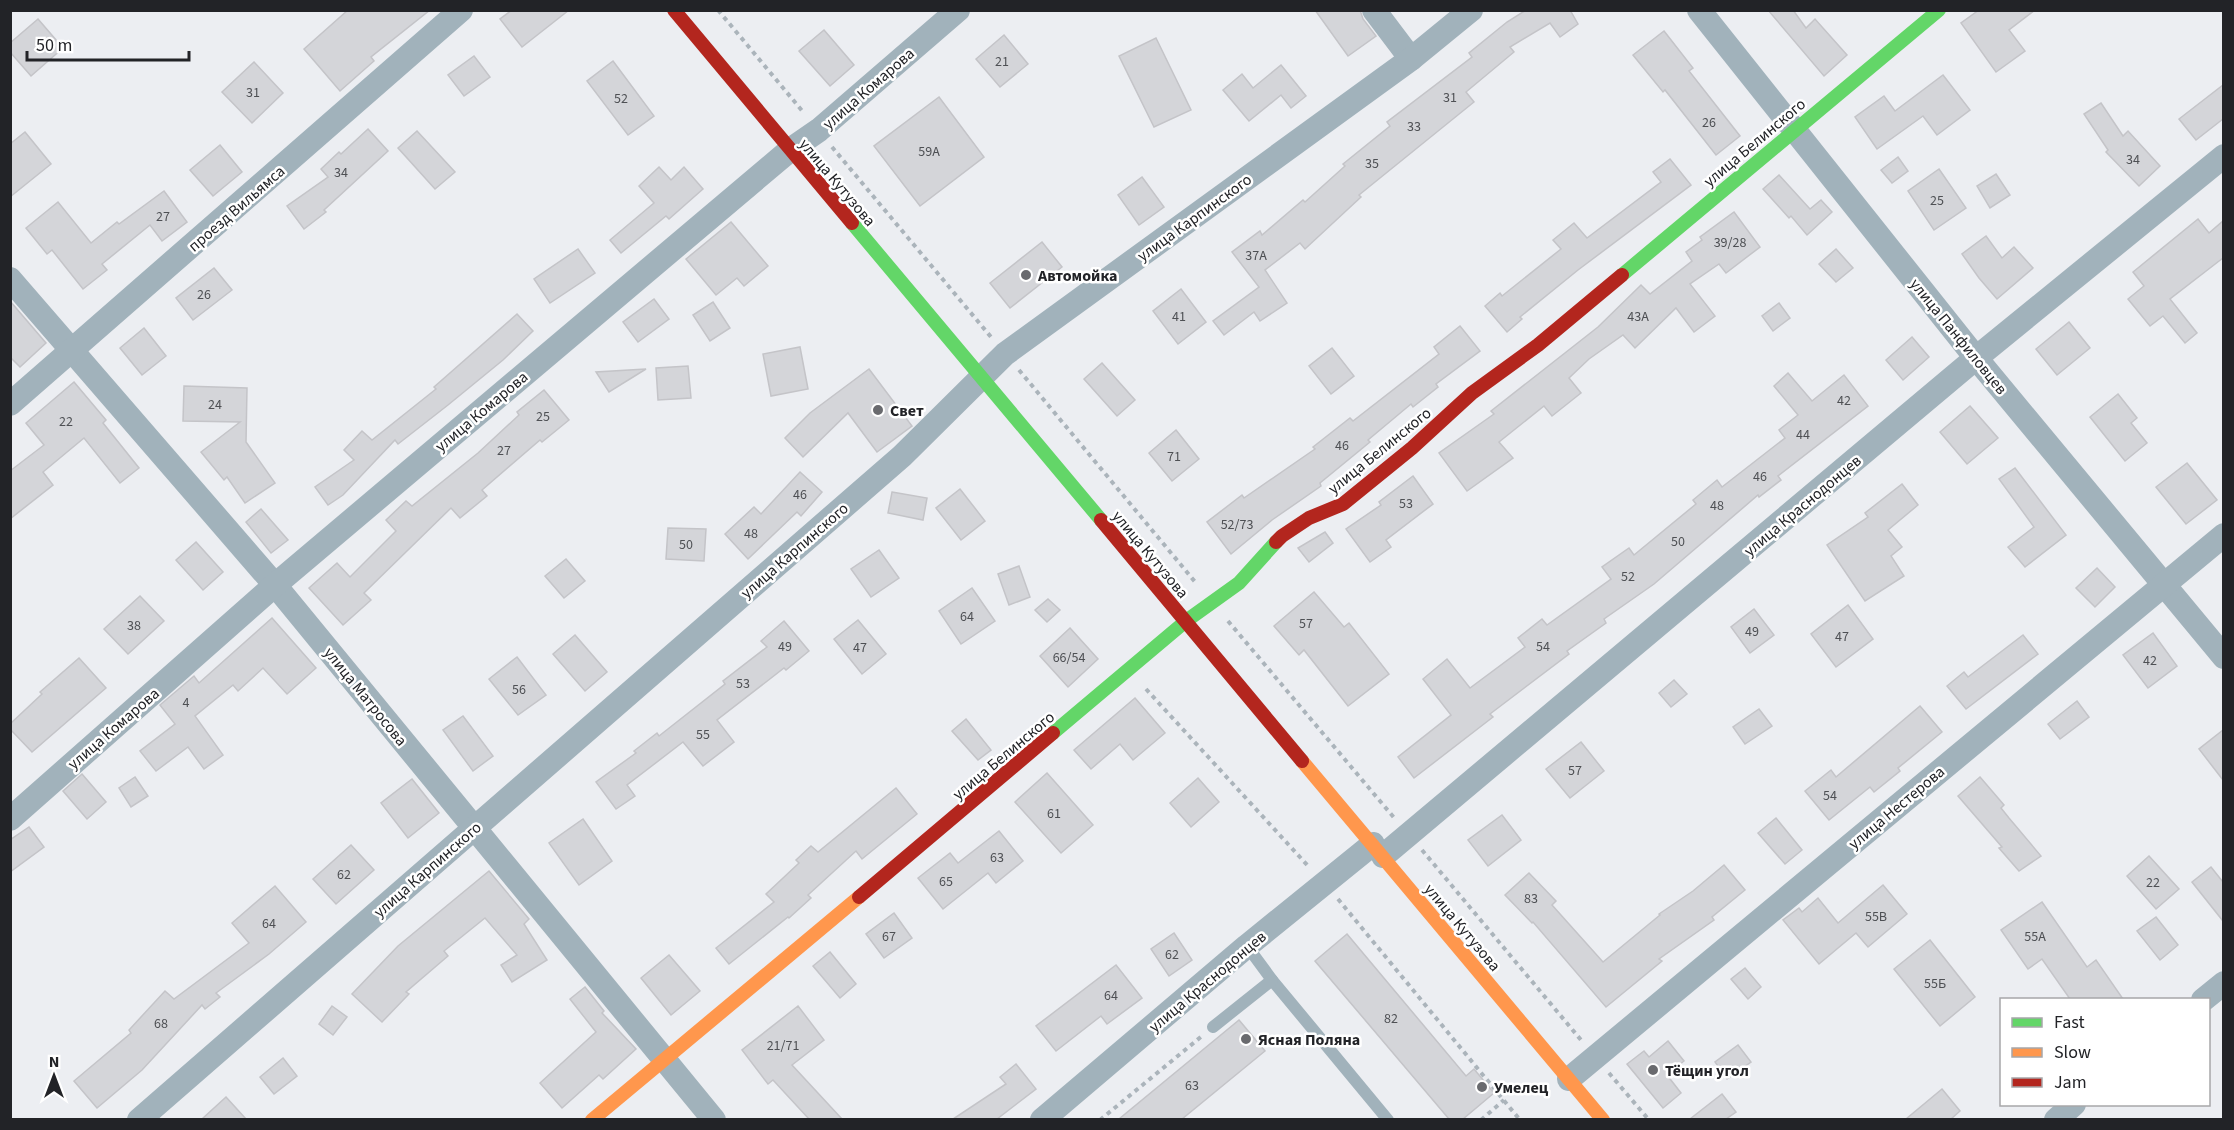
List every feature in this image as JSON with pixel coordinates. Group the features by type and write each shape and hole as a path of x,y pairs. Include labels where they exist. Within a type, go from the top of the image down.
{"street":[{"name":"проезд Вильямса","path":"10,404 461,10"},
{"name":"улица Кутузова","path":"674,10 1603,1119"},
{"name":"улица Комарова","path":"10,819 275,585 790,150 819,130 958,10"},
{"path":"1374,10 1411,58"},
{"name":"улица Карпинского","path":"139,1119 902,456 1005,354 1411,58 1470,10"},
{"name":"улица Панфиловцев","path":"1699,10 1976,358 2223,657"},
{"name":"улица Белинского","path":"592,1119 666,1060 1186,621 1239,583 1282,536 1309,518 1343,504 1472,393 1538,345 1939,10"},
{"name":"улица Краснодонцев","path":"1042,1119 1247,946 1378,850 1408,834 1976,358 2223,156"},
{"name":"улица Матросова","path":"10,279 275,585 714,1119"},
{"name":"улица Нестерова","path":"1569,1079 2223,535"},
{"path":"2204,998 2223,983"},
{"path":"2056,1119 2072,1106"}],"lane":[{"path":"1247,946 1272,980 1388,1119"},
{"path":"1213,1027 1272,980"}],"path":[{"path":"721,12 1212,602 1648,1119"},
{"path":"1100,1119 1213,1027"},
{"path":"1481,1119 1504,1101"}],"building":[{"path":"348,10 430,10 371,57 374,61 340,91 304,49"},
{"path":"512,10 569,10 522,47 500,19"},
{"path":"1315,10 1360,10 1363,19 1376,36 1348,56"},
{"path":"1526,10 1570,10 1578,24 1560,37 1550,23 1510,47 1514,52 1466,92 1474,102 1359,195 1361,197 1305,249 1300,243 1265,270 1287,303 1260,321 1254,312 1224,335 1213,321 1259,287 1232,252 1260,231 1262,235 1303,200 1305,202 1345,166 1343,164 1390,126 1387,122 1472,57 1469,53 1507,22"},
{"path":"1768,10 1793,10 1806,28 1815,19 1847,55 1824,76"},
{"path":"1979,10 2035,10 2009,30 2025,51 1996,72 1961,23"},
{"path":"38,19 63,48 31,76 10,52 10,43"},
{"path":"824,30 854,65 830,86 799,51"},
{"path":"1664,31 1693,68 1689,71 1740,136 1716,155 1665,90 1663,92 1633,55"},
{"path":"1004,35 1028,64 1000,87 976,59"},
{"path":"1156,38 1191,110 1154,127 1119,56"},
{"path":"474,56 490,77 464,96 448,75"},
{"path":"613,61 654,116 628,135 587,81"},
{"path":"254,62 283,93 252,123 222,92"},
{"path":"1281,65 1306,96 1291,108 1281,95 1249,121 1223,90 1242,74 1253,88"},
{"path":"1943,75 1970,110 1937,135 1923,116 1877,149 1855,117 1884,96 1895,111"},
{"path":"2223,85 2223,119 2196,140 2179,119"},
{"path":"939,97 984,157 920,206 874,146"},
{"path":"2101,103 2123,136 2128,131 2160,166 2139,186 2106,152 2108,150 2084,114"},
{"path":"368,129 388,151 324,210 326,212 304,229 287,206 328,177 321,169"},
{"path":"417,131 455,172 435,189 398,148"},
{"path":"25,132 51,164 10,197 10,144"},
{"path":"220,145 242,172 213,196 190,170"},
{"path":"1898,157 1908,171 1892,183 1881,170"},
{"path":"1670,159 1691,185 1578,270 1520,317 1522,319 1507,332 1485,306 1500,293 1502,296 1561,249 1553,240 1574,223 1587,238 1661,182 1653,172"},
{"path":"659,167 671,180 684,167 703,189 669,219 666,216 621,253 610,240 654,203 639,186"},
{"path":"1939,169 1966,208 1934,230 1908,191"},
{"path":"1996,174 2010,195 1990,208 1977,186"},
{"path":"1779,175 1810,209 1821,200 1832,212 1807,235 1763,189"},
{"path":"1142,177 1164,207 1139,225 1118,195"},
{"path":"164,191 187,222 162,241 150,225 102,264 107,270 83,289 52,250 47,254 26,228 58,202 91,243 117,222 119,224"},
{"path":"1734,212 1760,247 1726,273 1719,264 1690,284 1715,316 1694,332 1676,308 1635,348 1623,335 1589,359 1569,378 1581,393 1552,416 1544,406 1499,442 1513,458 1467,491 1439,453 1494,414 1491,411 1598,327 1641,285 1650,294 1692,261 1686,252 1702,240 1700,237"},
{"path":"2198,219 2209,233 2223,221 2223,258 2170,299 2197,333 2185,343 2163,316 2150,326 2128,299 2144,286 2133,272"},
{"path":"731,222 768,266 744,286 737,278 716,295 686,259"},
{"path":"1986,236 2002,258 2014,247 2033,268 1997,299 1962,254"},
{"name":"Автомойка","path":"1042,242 1062,267 1010,308 990,283"},
{"path":"578,249 595,273 550,303 534,279"},
{"path":"1836,249 1853,268 1836,282 1819,264"},
{"path":"214,268 232,290 193,320 176,298"},
{"path":"1181,289 1206,322 1178,344 1153,311"},
{"path":"654,299 669,319 638,342 623,322"},
{"path":"10,301 46,343 20,367 10,357"},
{"path":"713,302 730,328 710,341 693,315"},
{"path":"1779,303 1790,318 1773,331 1762,316"},
{"path":"517,314 533,331 503,360 448,405 398,444 395,440 343,495 328,505 315,487 354,460 344,450 362,431 372,440 436,389 434,387"},
{"path":"2069,322 2090,348 2057,375 2036,349"},
{"path":"1460,326 1480,351 1436,384 1438,387 1413,407 1411,404 1368,440 1370,442 1320,483 1321,486 1272,520 1231,554 1207,522 1242,495 1244,498 1315,449 1313,447 1350,418 1353,421 1439,354 1434,347"},
{"path":"144,328 166,356 142,375 120,348"},
{"path":"1912,337 1929,357 1903,380 1886,360"},
{"path":"800,347 808,389 771,396 763,354"},
{"path":"1332,348 1354,376 1331,394 1309,366"},
{"path":"1102,363 1135,400 1117,416 1084,379"},
{"path":"688,366 691,398 658,400 656,368"},
{"path":"646,369 609,392 596,372"},
{"path":"869,369 912,426 877,452 848,413 803,457 785,438 810,413"},
{"path":"1788,373 1812,401 1844,375 1868,406 1778,476 1781,480 1759,497 1758,495 1654,584 1604,619 1606,623 1567,651 1569,654 1490,714 1493,717 1414,778 1398,757 1451,715 1423,679 1447,659 1470,688 1525,647 1518,638 1542,619 1547,625 1611,579 1602,567 1629,548 1634,555 1696,504 1693,500 1717,480 1722,487 1785,438 1779,430 1798,415 1774,386"},
{"path":"74,382 106,420 103,423 139,468 120,483 84,438 43,472 53,485 10,519 10,471 44,445 26,423"},
{"path":"184,386 247,388 246,442 275,483 245,503 227,477 224,480 201,452 240,422 183,421"},
{"path":"544,390 569,420 542,442 540,440 482,490 487,496 460,518 451,508 364,593 371,600 343,625 309,588 337,563 350,577 396,531 386,520 406,501 412,506 478,453 519,415 517,412"},
{"path":"2118,394 2137,418 2131,423 2147,443 2125,461 2090,417"},
{"path":"1970,406 1998,438 1967,464 1940,432"},
{"path":"1176,430 1199,459 1172,481 1149,453"},
{"path":"2187,463 2217,500 2186,524 2156,487"},
{"path":"2015,468 2066,535 2025,567 2008,547 2034,527 1999,479"},
{"path":"800,472 822,492 801,516 797,512 748,559 725,534 754,507 761,514"},
{"path":"1413,476 1433,504 1386,540 1391,547 1370,562 1346,529 1381,505 1379,502"},
{"path":"1902,484 1918,505 1888,530 1902,547 1891,556 1904,576 1865,601 1827,545 1868,517 1865,513"},
{"path":"960,489 985,521 961,540 936,508"},
{"path":"892,492 927,498 923,520 888,513"},
{"path":"261,509 288,540 271,553 246,522"},
{"path":"668,528 706,529 704,561 666,559"},
{"path":"1325,532 1333,543 1309,562 1298,548"},
{"path":"196,542 223,572 203,590 176,560"},
{"path":"879,550 899,578 871,597 851,569"},
{"path":"566,559 585,581 564,598 545,576"},
{"path":"1019,566 1030,597 1009,605 998,574"},
{"path":"2097,568 2115,587 2095,607 2076,588"},
{"path":"972,588 995,621 961,644 939,611"},
{"path":"1314,592 1344,627 1349,623 1389,674 1348,706 1304,650 1299,655 1274,626"},
{"path":"140,596 164,621 128,654 104,629"},
{"path":"1048,599 1060,610 1047,622 1035,610"},
{"path":"1848,605 1873,639 1836,667 1811,634"},
{"path":"1754,609 1774,635 1750,653 1731,627"},
{"path":"272,618 316,668 287,694 263,668 238,691 233,685 195,716 223,755 204,769 188,747 156,771 140,751 175,724 160,705 194,676 199,683"},
{"path":"858,620 886,654 862,674 834,639"},
{"path":"784,621 809,651 717,720 734,742 703,766 683,742 627,785 635,796 616,809 596,782 636,753 634,751 657,733 659,736 725,684 723,681 767,647 761,641"},
{"path":"1070,628 1098,659 1068,687 1040,656"},
{"path":"2153,633 2177,666 2148,688 2123,655"},
{"path":"575,635 607,672 585,691 553,654"},
{"path":"2023,635 2038,654 1966,709 1947,686 1964,672 1968,677"},
{"path":"517,657 546,695 518,715 489,679"},
{"path":"79,658 106,688 32,752 10,729 10,724 42,694 40,692"},
{"path":"1674,680 1687,694 1671,707 1659,693"},
{"path":"1135,698 1165,733 1133,760 1120,744 1091,769 1074,750"},
{"path":"2077,701 2089,717 2060,739 2048,724"},
{"path":"1920,706 1942,732 1898,768 1900,771 1874,792 1870,787 1829,820 1805,791 1831,770 1836,777"},
{"path":"1759,709 1772,726 1745,744 1733,727"},
{"path":"463,716 493,756 473,771 443,730"},
{"path":"966,719 991,750 978,760 952,731"},
{"path":"2223,730 2223,780 2199,749"},
{"path":"1581,742 1604,771 1570,798 1546,769"},
{"path":"1047,773 1093,825 1061,853 1015,802"},
{"path":"82,774 106,802 87,819 63,791"},
{"path":"135,777 148,796 131,807 119,788"},
{"path":"1980,777 2004,805 2001,808 2041,856 2019,871 1999,848 2002,847 1958,796"},
{"path":"1198,778 1219,802 1191,827 1170,803"},
{"path":"412,779 439,813 408,838 381,803"},
{"path":"896,788 917,814 862,859 856,851 808,895 811,898 789,918 729,964 716,948 774,902 766,894 799,863 796,860 811,846 818,852"},
{"path":"1502,815 1521,840 1488,866 1468,840"},
{"path":"1776,818 1802,850 1785,864 1758,833"},
{"path":"583,819 612,861 579,885 549,843"},
{"path":"29,827 44,847 10,872 10,840"},
{"path":"999,831 1023,861 996,883 988,873 943,909 918,878 950,853 958,863"},
{"path":"351,845 374,870 336,904 313,879"},
{"path":"2149,856 2179,889 2156,909 2127,876"},
{"path":"1724,865 1745,890 1712,917 1714,920 1659,959 1662,961 1606,1007 1533,922 1505,895 1529,873 1556,901 1552,905 1603,962 1659,914 1693,891"},
{"path":"2211,867 2223,882 2223,921 2192,882"},
{"path":"489,871 529,919 524,924 547,960 512,982 501,965 517,955 485,918 444,951 448,956 406,992 409,994 382,1022 352,994 398,946"},
{"path":"1883,885 1907,914 1868,947 1856,933 1819,964 1783,920 1799,908 1802,912 1818,898 1838,923"},
{"path":"275,886 306,922 269,954 216,993 220,997 205,1009 202,1005 142,1070 97,1108 74,1081 131,1033 129,1030 165,991 174,999 249,943 232,923"},
{"path":"2042,902 2087,967 2096,960 2122,998 2069,998 2042,959 2028,969 2001,930"},
{"path":"894,913 912,938 884,958 866,934"},
{"path":"2156,917 2178,945 2160,960 2137,931"},
{"path":"1174,933 1192,960 1169,976 1151,949"},
{"path":"1347,934 1466,1076 1474,1069 1494,1093 1463,1119 1449,1119 1315,961"},
{"path":"1930,940 1975,997 1940,1026 1894,969"},
{"path":"830,952 856,984 840,998 813,966"},
{"path":"669,955 700,991 671,1015 641,978"},
{"path":"1116,965 1142,998 1107,1024 1101,1016 1056,1051 1036,1026"},
{"path":"1745,968 1761,987 1748,999 1731,979"},
{"path":"585,987 604,1011 602,1013 636,1049 603,1079 599,1075 562,1108 540,1083 596,1032 570,999"},
{"path":"332,1006 347,1017 333,1035 319,1024"},
{"path":"798,1006 824,1040 792,1065 842,1119 809,1119 773,1080 768,1084 742,1050"},
{"path":"1239,1020 1265,1051 1182,1119 1119,1119"},
{"name":"Тёщин угол","path":"1668,1041 1684,1061 1667,1075 1681,1093 1663,1108 1627,1064 1644,1051 1649,1057"},
{"path":"1738,1045 1751,1062 1727,1079 1715,1062"},
{"path":"283,1058 297,1076 274,1094 260,1077"},
{"path":"1016,1064 1036,1089 997,1119 953,1119 1006,1084 1000,1077"},
{"path":"1942,1089 1960,1111 1951,1119 1906,1119"},
{"path":"1722,1094 1736,1112 1726,1119 1690,1119"},
{"path":"226,1097 246,1119 202,1119"}],"traffic: fast":[{"path":"1622,275 1939,10"},
{"path":"852,223 1101,520"},
{"path":"1053,733 1186,621 1239,583 1276,542"}],"traffic: slow":[{"path":"1302,761 1603,1120"},
{"path":"592,1120 859,897"}],"traffic: jam":[{"path":"674,10 852,223"},
{"path":"1276,542 1309,518 1343,504 1412,448 1472,393 1538,345 1622,275"},
{"path":"1101,520 1302,761"},
{"path":"859,897 1053,733"}],"place":[{"name":"Автомойка","path":"1026,275"},
{"name":"Свет","path":"878,410"},
{"name":"Ясная Поляна","path":"1246,1039"},
{"name":"Тёщин угол","path":"1653,1070"},
{"name":"Умелец","path":"1482,1087"}]}
